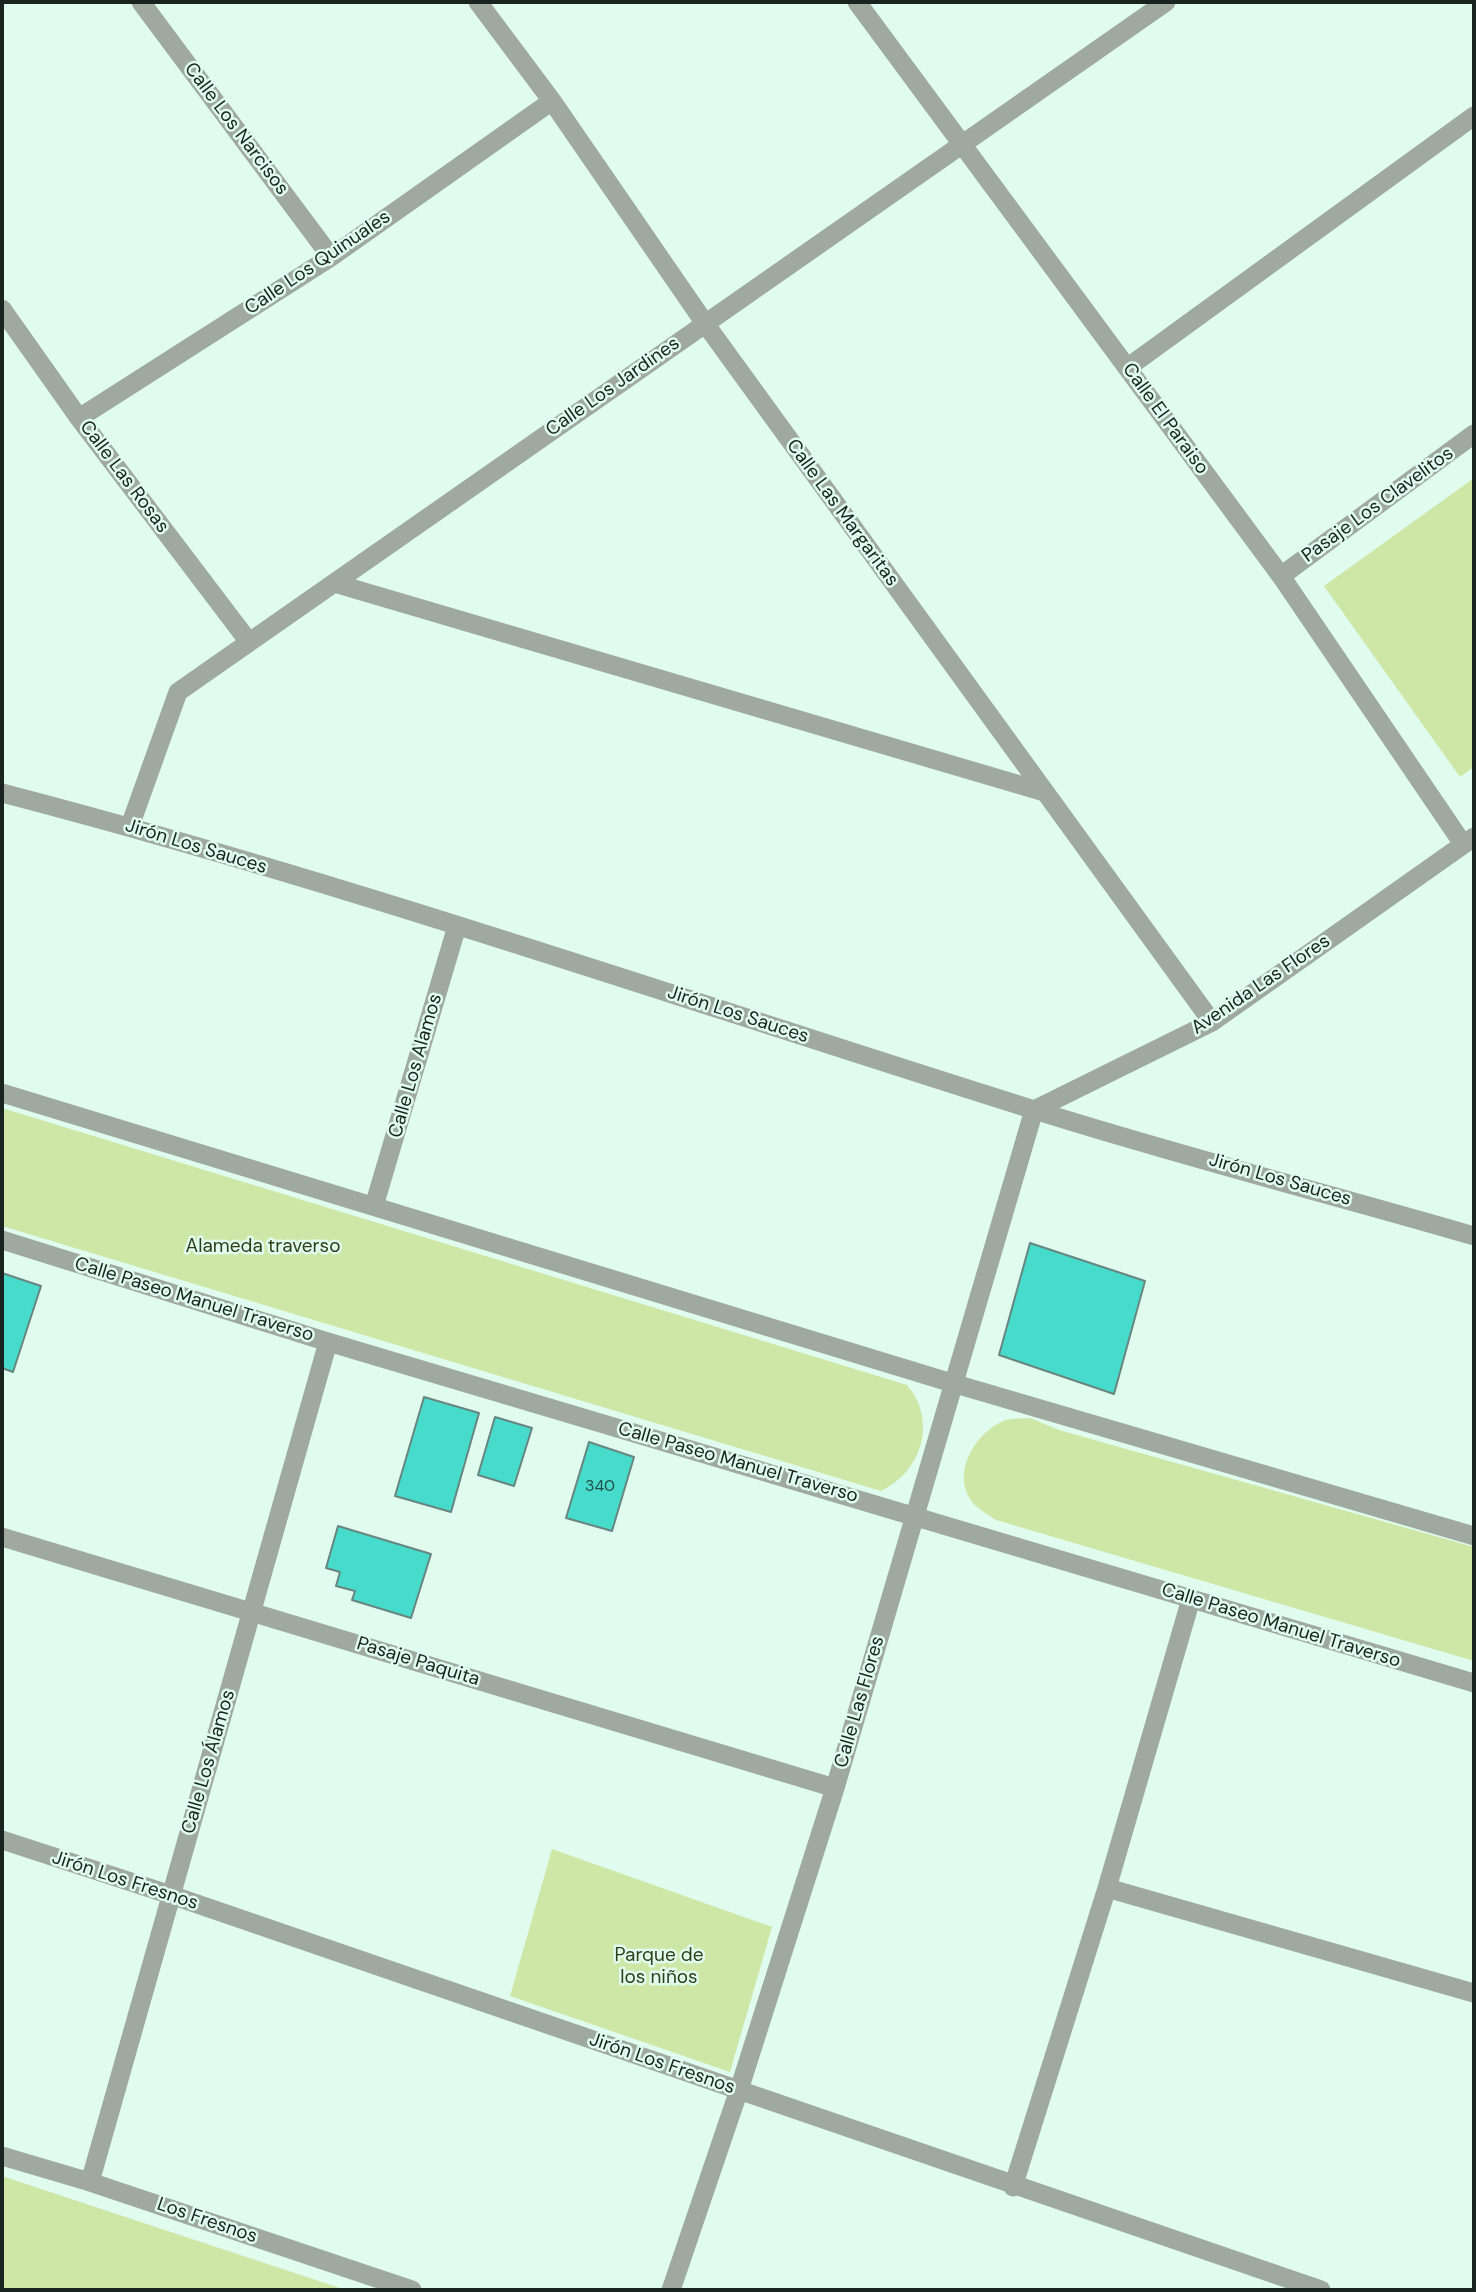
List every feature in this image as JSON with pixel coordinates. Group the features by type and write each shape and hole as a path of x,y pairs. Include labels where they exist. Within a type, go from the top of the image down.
{"street":[{"name":"Calle Los Narcisos","path":"141,2 331,257"},
{"name":"Calle Las Margaritas","path":"478,2 552,101 705,322 1212,1022"},
{"name":"Calle El Paraiso","path":"857,2 1281,576 1469,841"},
{"name":"Calle Los Jardines","path":"130,826 178,692 1166,2"},
{"name":"Calle Los Quinuales","path":"79,418 331,257 552,101"},
{"path":"1127,368 1474,116"},
{"name":"Calle Las Rosas","path":"2,309 79,418 249,642"},
{"name":"Pasaje Los Clavelitos","path":"1281,576 1474,433"},
{"path":"334,583 1044,792"},
{"name":"Jirón Los Sauces","path":"2,793 130,826 457,926 1034,1110 1474,1236"},
{"name":"Avenida Las Flores","path":"1034,1110 1212,1022 1469,841"},
{"name":"Calle Los Alamos","path":"374,1206 457,926"},
{"path":"2,1093 952,1383 1474,1536"},
{"name":"Calle Las Flores","path":"671,2290 739,2090 835,1788 1034,1110"},
{"name":"Calle Paseo Manuel Traverso","path":"2,1240 328,1342 1474,1684"},
{"name":"Calle Los Álamos","path":"90,2182 328,1342"},
{"name":"Pasaje Paquita","path":"2,1537 835,1788"},
{"path":"1013,2187 1107,1888 1191,1599"},
{"name":"Jirón Los Fresnos","path":"2,1840 172,1895 1013,2187 1321,2290"},
{"path":"1107,1888 1474,1993"},
{"name":"Los Fresnos","path":"2,2156 90,2182 412,2290"}],"green space":[{"path":"1474,478 1474,767 1460,777 1324,586"},
{"name":"Alameda traverso","path":"2,1108 907,1385 922,1414 921,1444 916,1458 907,1471 881,1491 2,1226"},
{"path":"1030,1418 1059,1430 1474,1547 1474,1661 996,1520 977,1507 969,1496 964,1484 967,1459 982,1437 992,1428 1006,1420"},
{"name":"Parque de los niños","path":"552,1849 772,1927 730,2072 510,1996"},
{"path":"2,2176 346,2290 2,2290"}],"building":[{"path":"1030,1243 1145,1281 1114,1394 999,1355"},
{"path":"2,1273 41,1286 13,1372 2,1368"},
{"path":"424,1397 479,1413 451,1512 395,1496"},
{"path":"495,1417 532,1428 514,1486 478,1475"},
{"path":"589,1442 634,1457 612,1531 566,1518"},
{"path":"338,1526 431,1554 411,1618 352,1600 355,1591 336,1586 340,1572 326,1568"}]}
